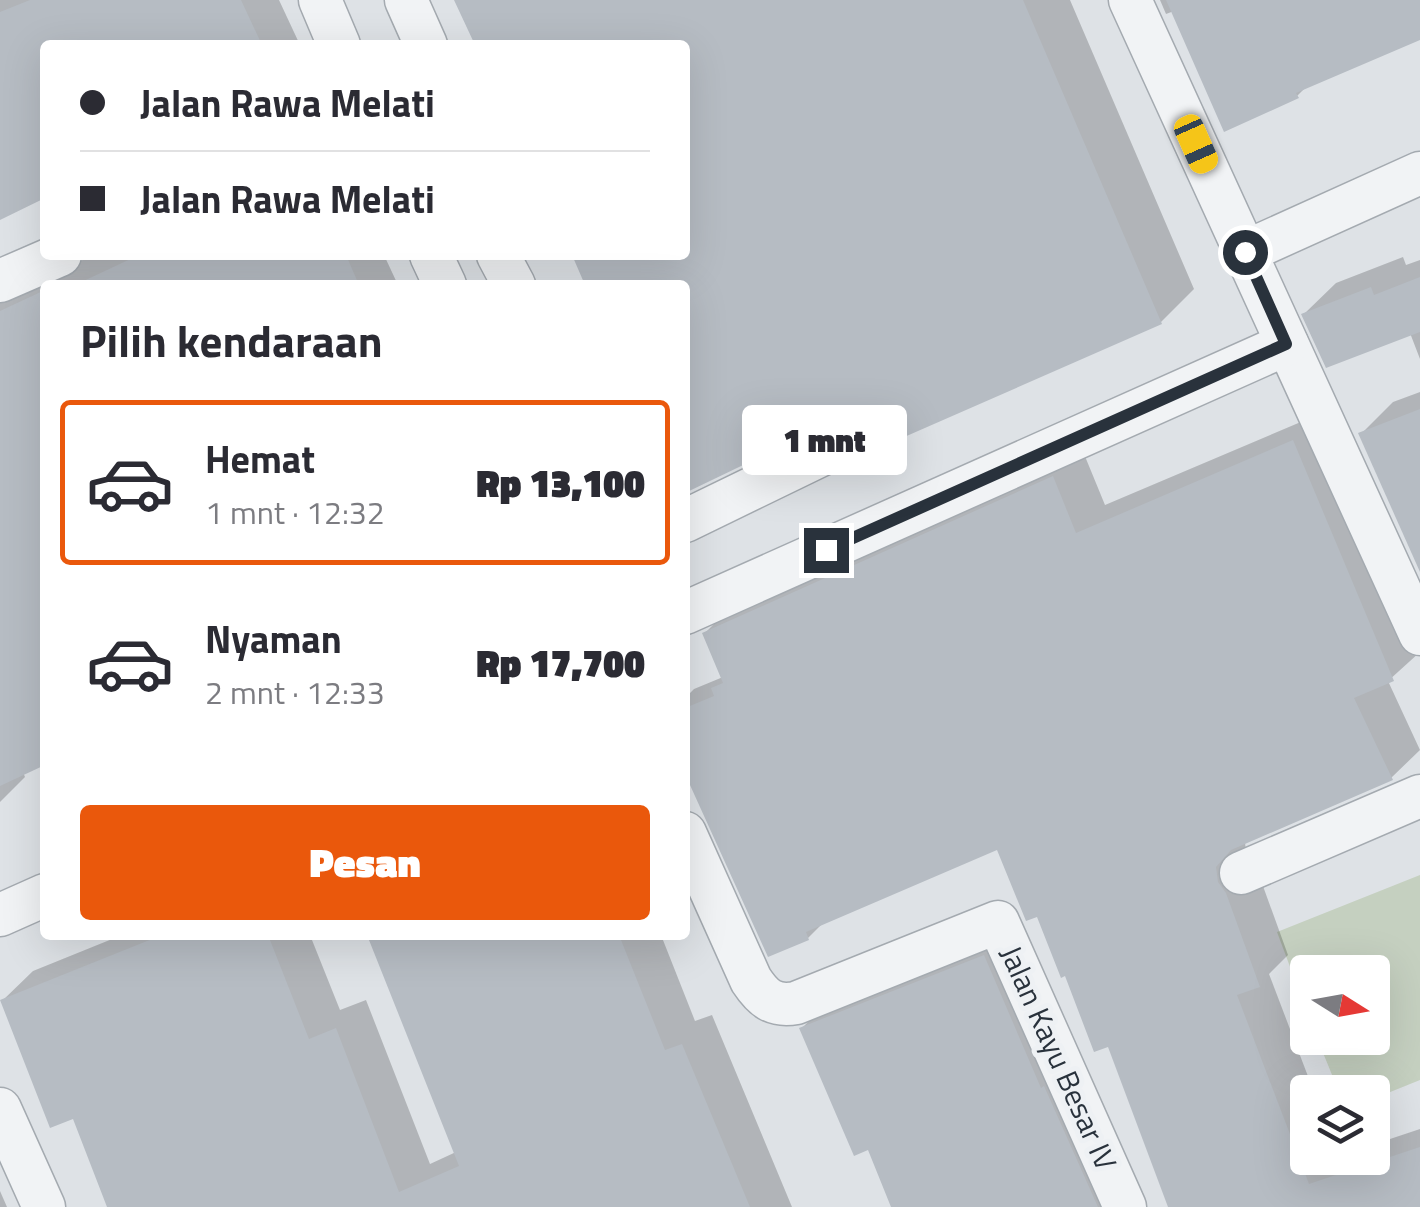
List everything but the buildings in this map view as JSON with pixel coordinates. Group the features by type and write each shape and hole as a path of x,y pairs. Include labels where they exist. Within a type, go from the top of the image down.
{"street":[{"path":"320,0 337,40"},
{"path":"406,0 424,40"},
{"path":"1130,0 1420,634"},
{"path":"1245,252 1420,174"},
{"path":"0,281 48,260"},
{"path":"690,611 1286,344"},
{"path":"690,518 829,451"},
{"path":"1241,872 1420,796"},
{"name":"Jalan Kayu Besar IV","path":"690,843 750,980 772,1003 796,1003 998,922 1125,1207"},
{"path":"0,915 40,897"},
{"path":"0,1109 44,1207"}],"green space":[{"path":"1420,875 1420,1080 1390,1092 1390,1075 1332,1075 1324,1055 1390,1055 1390,955 1290,955 1290,967 1277,932"}],"route":[{"path":"826,550 1286,344 1245,252"}]}
